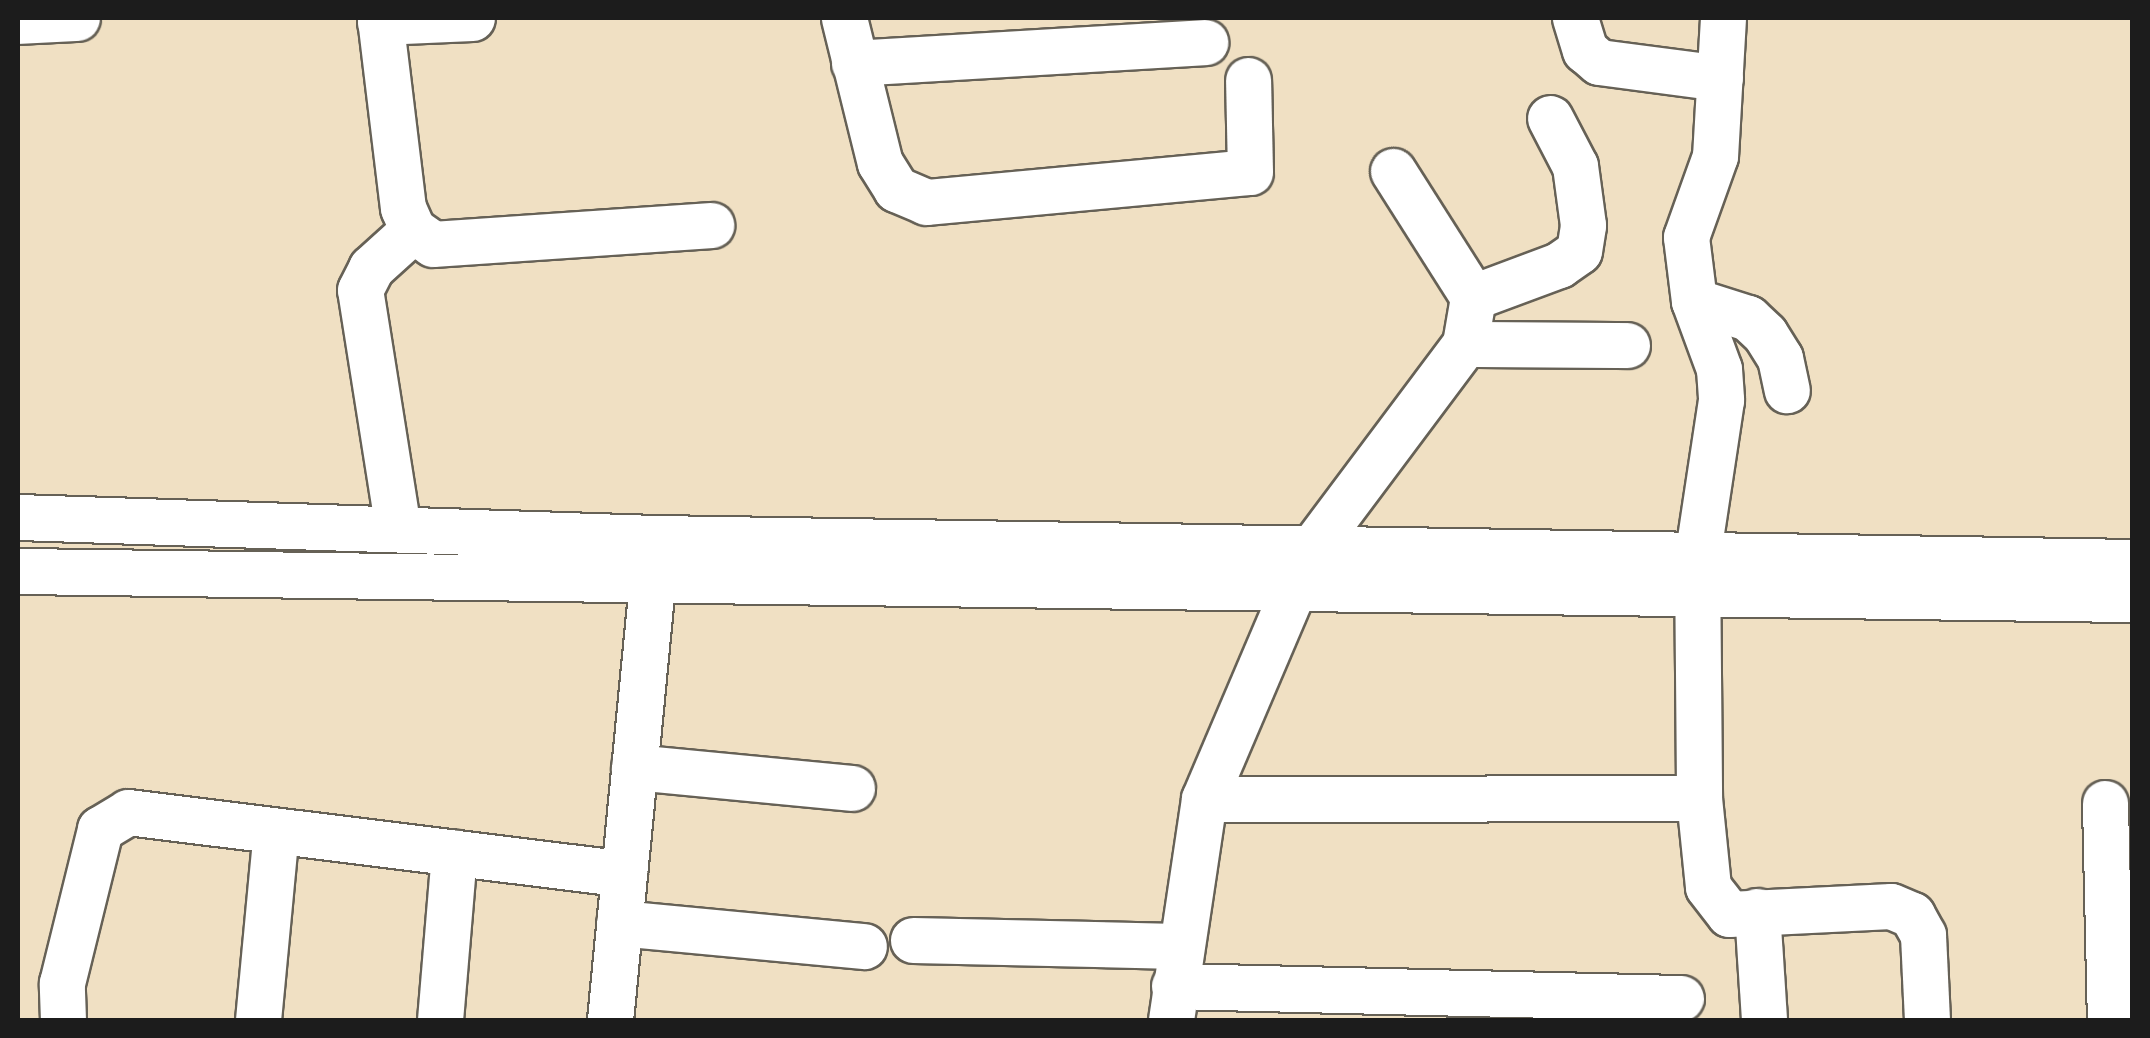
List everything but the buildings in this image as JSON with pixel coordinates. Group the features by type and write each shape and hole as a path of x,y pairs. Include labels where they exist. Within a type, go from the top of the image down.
{"street":[{"path":"18,21 76,18"},
{"path":"472,18 380,20 403,208 413,230 433,244 460,245 710,225"},
{"path":"844,18 880,162 896,189 926,202 1250,172 1248,80"},
{"path":"1576,18 1585,50 1600,62 1720,78"},
{"path":"1724,18 1714,156 1686,237 1694,301 1719,369 1721,400 1697,576 1699,798 1714,903 1730,914 1891,906 1912,914 1923,935 1927,1020"},
{"path":"854,62 1206,42"},
{"path":"1473,297 1579,251 1583,226 1575,166 1550,118"},
{"path":"1175,984 1204,799 1302,569 1465,344 1473,297 1393,171"},
{"path":"398,529 360,290 371,268 413,230"},
{"path":"1694,301 1748,318 1766,334 1780,358 1787,390"},
{"path":"1465,344 1627,345"},
{"path":"18,507 398,529 654,558"},
{"path":"610,1020 654,558"},
{"path":"18,571 654,558 1697,576 2132,599"},
{"path":"1697,576 2132,562"},
{"path":"634,768 852,788"},
{"path":"1204,799 1699,798"},
{"path":"2104,803 2110,1020"},
{"path":"62,1020 62,983 100,829 112,817 128,812 624,874"},
{"path":"258,1020 276,831"},
{"path":"440,1020 454,853"},
{"path":"1757,911 1764,1020"},
{"path":"619,923 864,946"},
{"path":"912,940 1175,984 1681,998"}]}
